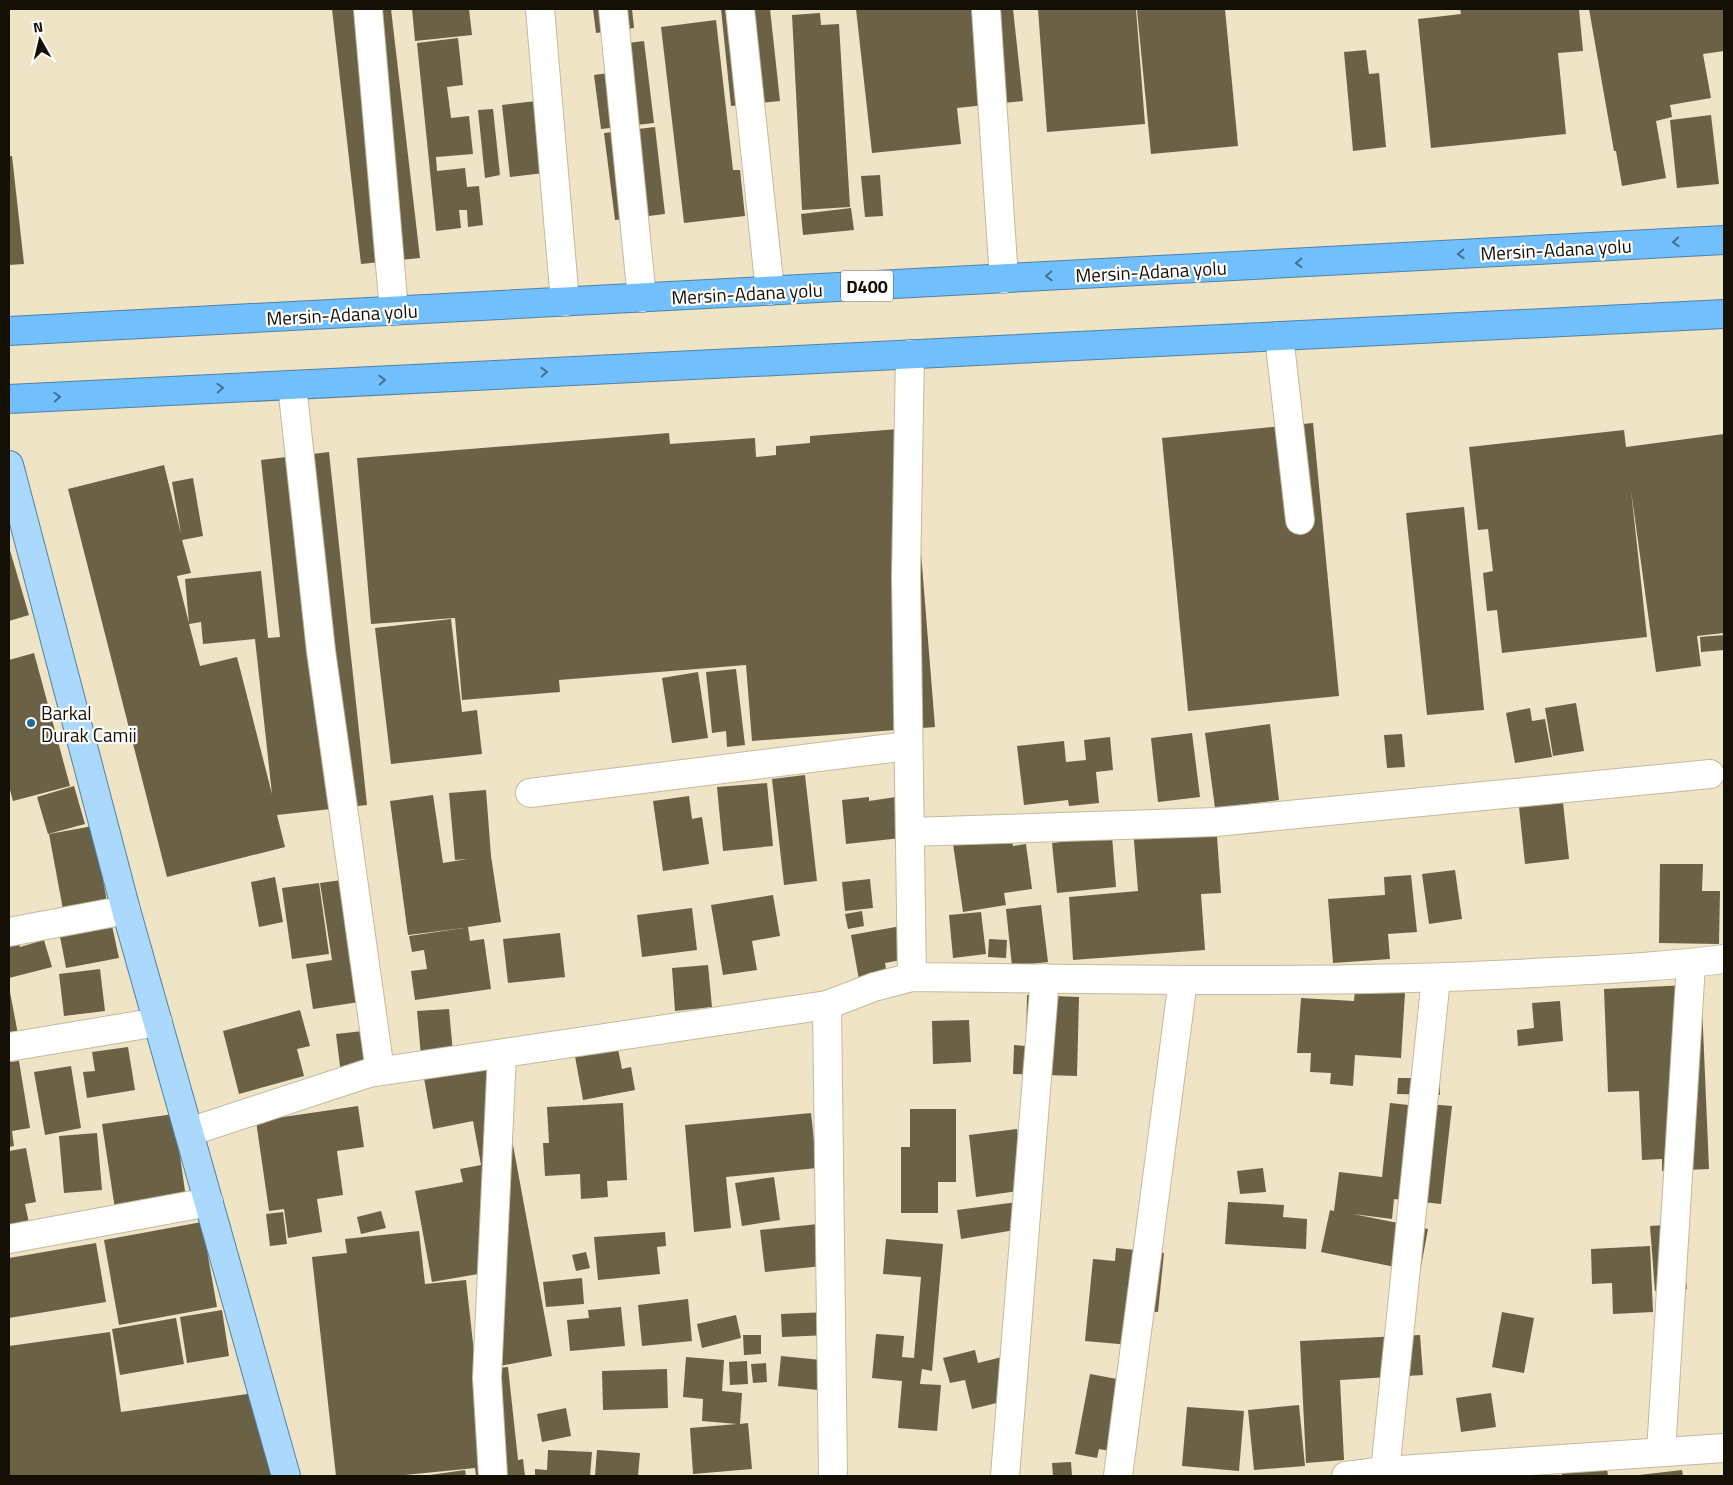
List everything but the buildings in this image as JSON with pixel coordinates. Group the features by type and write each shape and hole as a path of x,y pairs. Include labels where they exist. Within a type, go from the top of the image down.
{"highway":[{"name":"Mersin-Adana yolu","path":"9,332 1724,240"},
{"path":"9,399 1724,314"}],"main road":[{"path":"9,465 126,910 286,1476"}],"street":[{"path":"368,9 394,311"},
{"path":"540,9 565,302"},
{"path":"614,9 642,298"},
{"path":"740,9 770,292"},
{"path":"986,9 1004,279"},
{"path":"1279,336 1300,520"},
{"path":"910,354 906,577 912,977"},
{"path":"292,385 321,650 380,1071"},
{"path":"530,794 908,746"},
{"path":"910,832 1216,822 1710,774"},
{"path":"9,932 126,910"},
{"path":"189,1132 369,1073 827,1005 874,987 912,977 1184,980 1436,978 1691,964 1724,959"},
{"path":"1661,1452 1691,964"},
{"path":"1005,1476 1045,978"},
{"path":"1385,1471 1436,978"},
{"path":"1118,1476 1184,980"},
{"path":"827,1005 833,1476"},
{"path":"9,1047 158,1022"},
{"path":"493,1476 487,1378 502,1054"},
{"path":"9,1239 209,1202"},
{"path":"1346,1476 1385,1471 1506,1469 1661,1452 1724,1448"}],"place":[{"name":"Barkal Durak Camii","path":"31,723"}]}
